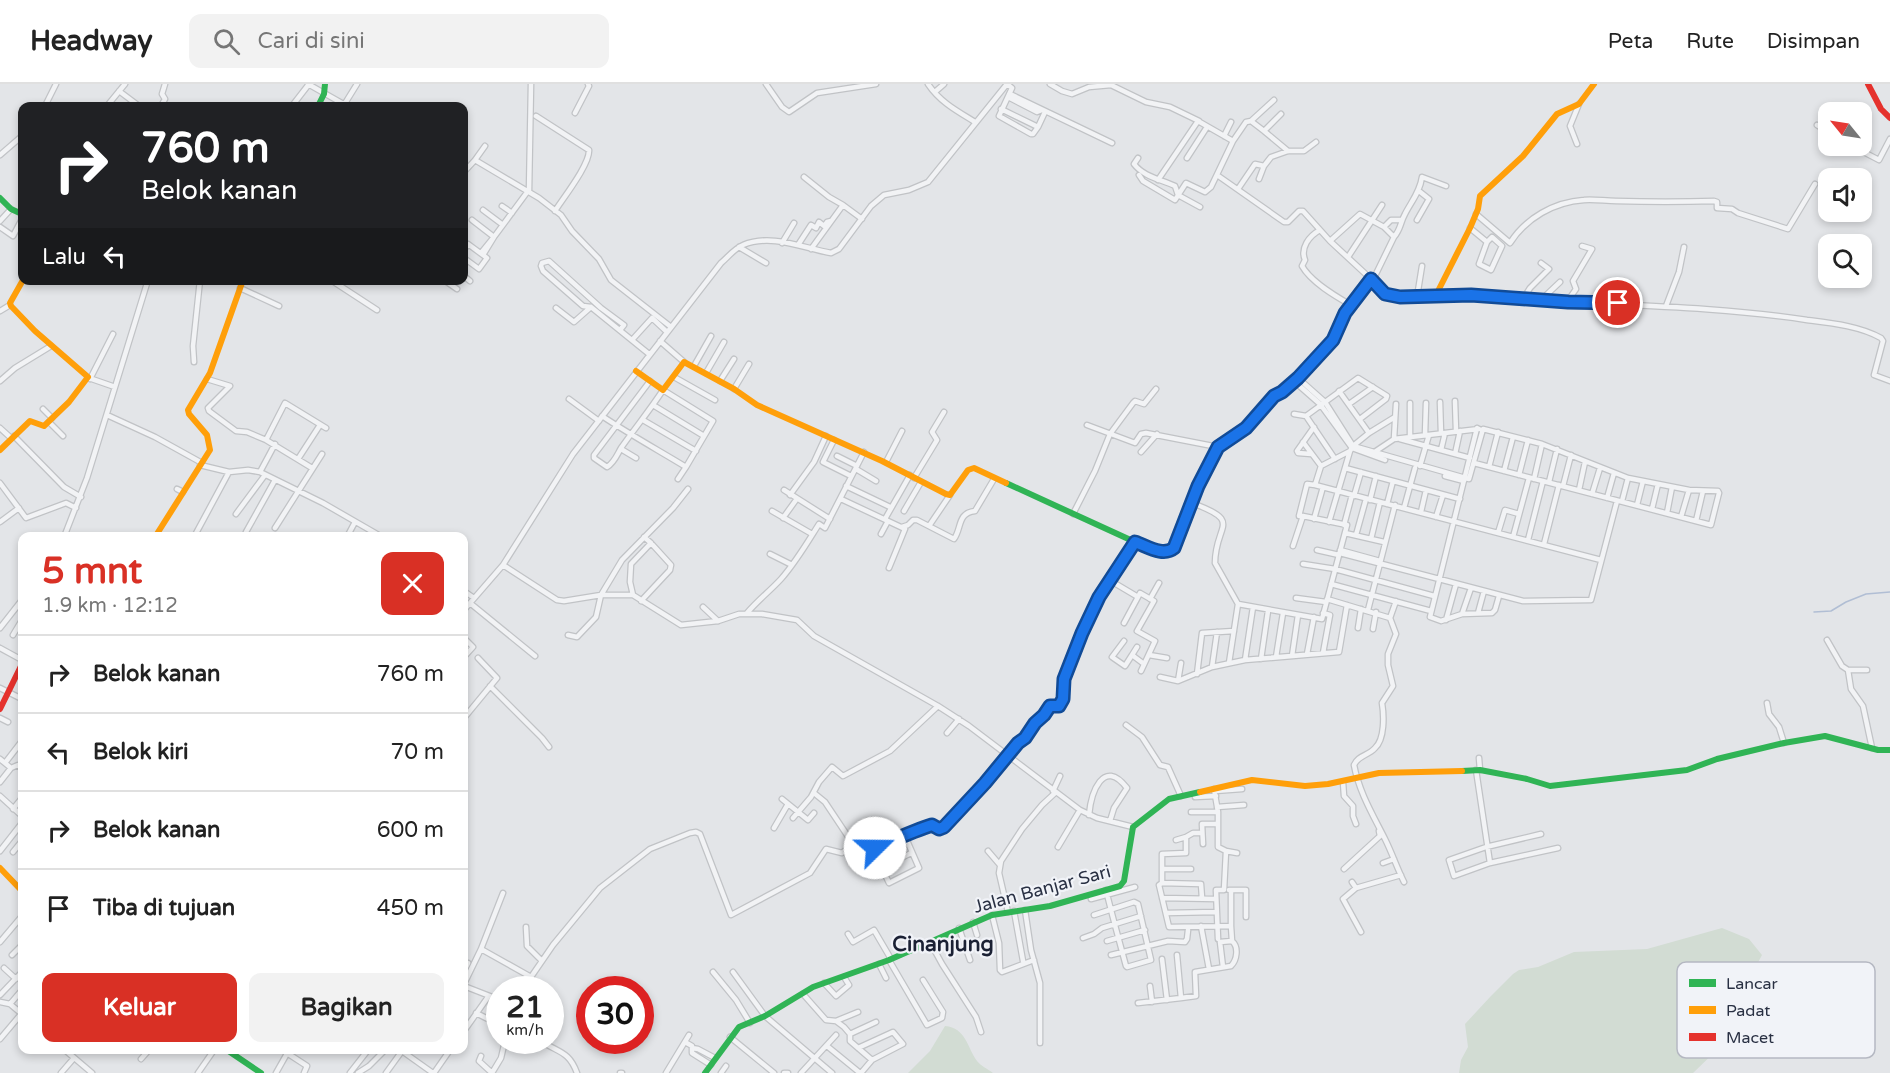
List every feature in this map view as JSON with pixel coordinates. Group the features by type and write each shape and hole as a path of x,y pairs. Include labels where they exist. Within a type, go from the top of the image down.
{"street":[{"path":"47,102 56,84"},
{"path":"110,102 125,84"},
{"path":"163,102 165,99 162,93 165,84"},
{"path":"295,102 308,84 338,102"},
{"path":"320,102 325,84"},
{"path":"347,102 357,84"},
{"path":"482,254 528,191 531,84"},
{"path":"575,113 585,96 588,84"},
{"path":"766,84 788,112 817,93 832,87 876,84"},
{"path":"928,84 934,93 949,106 975,122"},
{"path":"936,91 944,84"},
{"path":"468,605 503,565 552,486 636,371 721,263 739,247 756,241 770,240 831,253 839,249 884,195 909,190 928,182 1007,84 1012,88 1001,109 999,116 1001,119 1033,134 1044,111"},
{"path":"1050,84 1062,91 1072,93 1089,87 1111,85 1146,102 1170,107 1233,141"},
{"path":"1435,297 1470,228 1483,193 1523,156 1557,114 1578,104 1594,84"},
{"path":"1868,84 1881,109 1890,118"},
{"path":"119,91 136,102"},
{"path":"1009,96 1112,144"},
{"path":"1139,175 1143,181 1175,200 1186,183 1202,192 1207,191 1242,125 1251,121 1274,100"},
{"path":"1577,144 1570,126 1578,104"},
{"path":"1001,109 1038,127"},
{"path":"1264,131 1281,114"},
{"path":"536,116 589,150 590,154 555,211"},
{"path":"1158,180 1199,121"},
{"path":"1251,121 1288,151"},
{"path":"1224,136 1231,122"},
{"path":"1187,158 1207,127"},
{"path":"0,155 18,139"},
{"path":"1871,156 1879,160 1890,139"},
{"path":"1259,179 1264,166 1271,157 1288,151 1304,151 1316,142"},
{"path":"468,168 484,146"},
{"path":"1138,158 1134,165 1158,180 1175,186 1178,195 1200,207"},
{"path":"475,160 528,191 564,218 572,231 599,259 610,280 669,329"},
{"path":"1238,189 1255,164 1264,166"},
{"path":"1217,175 1284,222 1288,222 1302,210 1330,241 1372,279 1387,296 1471,295 1666,306 1831,323 1879,337 1883,341 1875,376 1890,381"},
{"path":"804,177 862,219"},
{"path":"929,526 970,469 974,468 1135,542 1162,552 1172,551 1218,447 1246,428 1274,396 1297,380 1333,340 1341,321 1372,279 1401,228 1402,220 1419,191 1422,177 1446,186"},
{"path":"1476,214 1510,243 1517,231 1531,219 1558,205 1586,200 1716,201 1717,208 1732,209 1788,229 1815,184"},
{"path":"1417,220 1429,199 1419,191"},
{"path":"0,198 18,213"},
{"path":"811,249 843,205"},
{"path":"502,206 512,213"},
{"path":"1347,257 1382,206"},
{"path":"0,221 11,209"},
{"path":"483,210 503,225"},
{"path":"1330,241 1360,214 1384,227 1394,237"},
{"path":"472,220 494,237"},
{"path":"1384,227 1391,220 1402,220"},
{"path":"798,245 811,225 816,228 819,222 824,226 831,221"},
{"path":"782,243 794,222"},
{"path":"0,226 13,236 18,224"},
{"path":"1470,228 1487,242"},
{"path":"1320,230 1308,241 1303,255 1305,260 1303,269 1351,305"},
{"path":"1492,237 1502,246 1491,270 1479,264 1487,242 1492,237"},
{"path":"468,244 487,258 479,269 468,261"},
{"path":"1568,302 1576,289 1573,281 1592,249 1582,246"},
{"path":"739,247 766,263"},
{"path":"1666,306 1684,247"},
{"path":"620,330 624,325 590,299 549,261 542,263 543,271 583,306 591,308 649,354"},
{"path":"1523,299 1548,269 1541,263"},
{"path":"1417,297 1422,266"},
{"path":"1353,273 1359,267"},
{"path":"1541,300 1560,282"},
{"path":"0,311 9,305 21,285"},
{"path":"66,532 81,497 146,285"},
{"path":"194,362 193,346 199,285"},
{"path":"158,532 180,491 201,464 211,445 188,410 207,379 241,285"},
{"path":"243,285 279,306"},
{"path":"339,285 377,310"},
{"path":"451,285 457,289"},
{"path":"590,299 591,308"},
{"path":"9,305 89,378 115,387"},
{"path":"556,309 574,322 591,308"},
{"path":"632,340 652,318 669,329"},
{"path":"0,450 30,421 44,426 69,402 89,378 113,334"},
{"path":"694,366 711,336"},
{"path":"660,341 684,362 735,389 757,405 886,462 950,495"},
{"path":"706,373 724,342"},
{"path":"0,381 15,368 51,345"},
{"path":"720,381 734,359"},
{"path":"650,381 593,456 609,466 684,362"},
{"path":"735,389 749,364"},
{"path":"636,371 713,421 678,479"},
{"path":"675,377 715,400"},
{"path":"1306,416 1358,378 1387,396 1360,419"},
{"path":"207,379 230,386 208,408 209,411 236,431 247,432 275,444 312,468"},
{"path":"1297,380 1323,403 1352,448 1364,454 1464,479 1470,478 1480,429"},
{"path":"1349,404 1373,387"},
{"path":"1073,514 1095,471 1110,434 1134,401 1144,404 1156,389"},
{"path":"1339,391 1369,433"},
{"path":"569,399 686,467"},
{"path":"1455,400 1458,431 1455,454"},
{"path":"1440,402 1443,433 1441,450"},
{"path":"266,440 285,403 326,428"},
{"path":"1410,403 1410,437"},
{"path":"1404,508 1410,485 1426,447 1426,403"},
{"path":"1396,404 1397,439"},
{"path":"653,405 704,436"},
{"path":"44,409 63,436"},
{"path":"881,534 890,507 915,478 937,440 932,432 944,412"},
{"path":"1294,414 1306,416 1335,459"},
{"path":"107,415 155,437 201,464 229,472 248,470 260,472 323,503 373,532"},
{"path":"1315,485 1321,466 1352,448 1369,433 1395,417"},
{"path":"643,420 696,451"},
{"path":"298,459 320,425"},
{"path":"1087,425 1135,443 1143,433 1218,447"},
{"path":"1311,454 1297,452 1314,427"},
{"path":"0,428 13,437 64,487 81,497"},
{"path":"1480,429 1464,479 1440,580 1434,596 1431,617 1441,621 1462,614 1494,612 1499,596"},
{"path":"1373,453 1397,439 1480,429 1542,444 1628,478 1689,490 1718,491 1719,493 1711,525 1474,463"},
{"path":"92,431 100,436"},
{"path":"886,462 902,431"},
{"path":"1489,467 1498,432"},
{"path":"1141,452 1157,434"},
{"path":"790,495 814,462 826,436"},
{"path":"1504,471 1513,436"},
{"path":"1397,439 1470,458"},
{"path":"834,440 823,462 851,476"},
{"path":"1519,475 1528,440"},
{"path":"1303,442 1321,466"},
{"path":"260,472 275,444"},
{"path":"1513,537 1542,444"},
{"path":"1352,448 1417,467"},
{"path":"1329,522 1352,448"},
{"path":"621,449 636,458"},
{"path":"1528,540 1557,449"},
{"path":"747,613 758,599 780,581 819,524 825,528 864,452"},
{"path":"275,528 322,454"},
{"path":"1544,544 1571,455"},
{"path":"837,456 876,481"},
{"path":"1579,490 1585,462"},
{"path":"1345,468 1460,499"},
{"path":"1592,494 1600,468"},
{"path":"197,532 229,472"},
{"path":"1344,525 1361,472"},
{"path":"1607,498 1614,473"},
{"path":"236,514 265,475"},
{"path":"1356,535 1376,476"},
{"path":"904,511 915,478"},
{"path":"1317,550 1380,562 1523,601 1591,600 1601,560 1628,478"},
{"path":"902,527 913,520 919,520 939,533 955,538 961,520 966,513 975,511 994,479"},
{"path":"246,532 275,480"},
{"path":"1387,504 1393,481"},
{"path":"1637,505 1643,481"},
{"path":"0,483 27,518 66,503 76,508"},
{"path":"1238,604 1322,618 1347,525 1299,516 1307,484 1601,560"},
{"path":"1652,508 1658,484"},
{"path":"846,486 890,507"},
{"path":"1314,519 1323,487"},
{"path":"1667,513 1672,487"},
{"path":"568,635 577,637 594,620 598,614 601,595 622,560 673,508 688,489"},
{"path":"784,490 796,500 830,519"},
{"path":"1421,512 1426,490"},
{"path":"1681,517 1689,490"},
{"path":"1696,521 1703,491"},
{"path":"1436,517 1443,495"},
{"path":"841,499 902,527 905,531 889,568"},
{"path":"783,518 796,500"},
{"path":"1371,539 1380,502"},
{"path":"1192,504 1215,512 1224,522 1215,563 1238,604 1229,663"},
{"path":"1368,610 1395,505"},
{"path":"0,522 19,508"},
{"path":"1498,533 1504,510 1519,514"},
{"path":"772,511 812,534"},
{"path":"1293,546 1303,516"},
{"path":"350,532 355,522"},
{"path":"641,528 670,565 670,570 641,601"},
{"path":"1345,532 1384,542"},
{"path":"532,976 600,888 650,849 690,833 700,834 731,915 810,873 826,849 842,853 860,838 875,848 918,829 932,825 939,829 944,827 985,783 1008,754 1025,738 1050,706 1059,706 1063,699 1064,679 1082,633 1099,597 1135,542"},
{"path":"633,596 631,565 651,543"},
{"path":"770,554 792,565"},
{"path":"1303,564 1375,579 1434,596"},
{"path":"503,565 557,600 601,595 633,596 681,625 718,621 747,613 799,621 814,636 959,719 1008,754 1054,792 1089,815 1133,827 1163,802 1181,796 1242,789"},
{"path":"1111,581 1138,597"},
{"path":"1150,599 1159,583"},
{"path":"1331,584 1431,611"},
{"path":"1446,620 1456,584"},
{"path":"1462,614 1471,588"},
{"path":"1478,614 1484,591"},
{"path":"1124,623 1140,593 1154,602 1137,631 1155,641 1141,672"},
{"path":"468,594 474,598"},
{"path":"1296,598 1347,605 1390,618"},
{"path":"1396,601 1390,618 1396,634 1388,654 1393,686 1382,703 1384,717 1380,741 1373,750 1355,761 1354,765 1356,778 1404,882"},
{"path":"470,603 535,656"},
{"path":"0,628 18,605"},
{"path":"1160,677 1178,681 1212,668 1245,660 1339,652 1347,605"},
{"path":"703,607 718,621"},
{"path":"1245,660 1253,607"},
{"path":"1358,628 1361,609"},
{"path":"1261,658 1268,610"},
{"path":"1373,629 1376,612"},
{"path":"1276,657 1283,613"},
{"path":"1323,613 1344,619"},
{"path":"1292,656 1298,615"},
{"path":"1323,653 1330,615"},
{"path":"1307,654 1314,617"},
{"path":"13,635 18,627"},
{"path":"1197,674 1202,633 1234,631"},
{"path":"1212,668 1217,632"},
{"path":"1827,640 1842,666 1848,670 1867,670"},
{"path":"1124,641 1112,657 1125,666 1137,647"},
{"path":"0,648 18,659"},
{"path":"1132,655 1144,664"},
{"path":"1149,655 1167,658"},
{"path":"468,713 497,676 478,658"},
{"path":"1178,681 1181,663"},
{"path":"1848,670 1851,689 1863,706 1872,748"},
{"path":"0,709 18,671"},
{"path":"490,686 549,747"},
{"path":"0,688 18,697"},
{"path":"1767,703 1768,714 1779,727 1784,743"},
{"path":"793,818 832,767 843,776 890,751 938,706"},
{"path":"0,718 8,722"},
{"path":"947,734 959,719"},
{"path":"1126,725 1142,737 1160,765 1168,767 1181,796"},
{"path":"1195,797 1252,780 1305,786 1343,782 1379,773 1478,770 1554,786 1687,770 1717,759 1811,738 1833,737 1872,748 1890,750"},
{"path":"11,768 2,761 18,745"},
{"path":"1479,758 1478,770 1486,847 1490,863"},
{"path":"0,782 11,768 18,765"},
{"path":"1089,815 1092,796 1099,782 1110,775 1127,788 1114,808 1110,821"},
{"path":"1023,961 999,873 1000,865 1022,829 1054,792 1060,776"},
{"path":"1343,782 1344,796 1353,806 1356,824"},
{"path":"1215,792 1218,847 1237,853"},
{"path":"814,793 825,802 853,844"},
{"path":"0,796 18,812"},
{"path":"782,799 810,822 814,813"},
{"path":"13,808 18,802"},
{"path":"774,828 788,804"},
{"path":"1191,812 1244,805"},
{"path":"1058,847 1080,810"},
{"path":"1203,844 1202,824 1218,824"},
{"name":"Jalan Banjar Sari","path":"705,1073 730,1037 740,1027 765,1016 824,983 890,960 992,915 1050,906 1107,892 1120,885 1124,880 1133,827"},
{"path":"0,851 18,828"},
{"path":"1344,869 1380,836 1380,830"},
{"path":"1176,840 1193,833 1202,833"},
{"path":"1541,834 1486,847 1449,860 1454,876 1490,863 1558,848"},
{"path":"905,836 919,868 889,883 882,868 911,853"},
{"path":"1186,837 1186,853 1162,854 1161,884 1166,927 1232,926"},
{"path":"13,852 18,846"},
{"path":"988,851 1000,865"},
{"path":"1224,890 1226,851"},
{"path":"1383,863 1394,859"},
{"path":"0,868 18,887"},
{"path":"1163,869 1191,869"},
{"path":"1361,932 1343,899 1356,888 1401,875"},
{"path":"1157,877 1161,884"},
{"path":"1352,882 1356,888"},
{"path":"1161,884 1201,884 1202,898"},
{"path":"1090,899 1107,892 1136,886"},
{"path":"1218,939 1216,890 1246,890 1246,917"},
{"path":"1138,1003 1196,996 1195,972 1231,966 1234,963 1236,950 1232,941 1231,890"},
{"path":"1094,915 1111,909 1136,902 1149,945 1151,960 1128,967 1122,952 1119,938 1111,909 1107,892"},
{"path":"468,968 481,949 502,893"},
{"path":"1162,898 1216,898"},
{"path":"1025,910 1040,983 1040,1043"},
{"path":"1166,913 1216,912"},
{"path":"992,915 999,943 1000,970 1002,972 1034,960"},
{"path":"1083,938 1102,928 1141,916"},
{"path":"0,942 18,921"},
{"path":"973,922 977,935"},
{"path":"1201,926 1209,969"},
{"path":"526,927 527,946 542,960"},
{"path":"959,928 970,960"},
{"path":"848,934 853,942 874,930 927,1026 942,1018 943,1012 923,980"},
{"path":"1107,941 1145,930"},
{"path":"1111,955 1173,940 1186,941 1188,930"},
{"path":"1222,967 1220,942 1232,941"},
{"path":"930,942 976,1017 981,1032"},
{"path":"12,955 18,949"},
{"path":"481,949 529,976"},
{"path":"1177,955 1181,998"},
{"path":"1162,959 1167,1000"},
{"path":"879,964 886,978"},
{"path":"4,968 16,979"},
{"path":"713,972 736,1000 750,1023"},
{"path":"733,972 765,1016 832,1073"},
{"path":"824,983 836,996 849,985 844,976"},
{"path":"0,995 18,977"},
{"path":"1150,986 1152,1002"},
{"path":"468,987 486,996"},
{"path":"803,994 826,1020 836,1021 858,1012"},
{"path":"10,1004 18,995"},
{"path":"468,1025 486,1000"},
{"path":"0,1002 10,1004 18,1011"},
{"path":"476,1013 486,1018"},
{"path":"0,1039 18,1019"},
{"path":"836,1021 850,1034 850,1041 872,1060"},
{"path":"850,1034 876,1022"},
{"path":"827,1046 860,1073 872,1060 903,1044 895,1033 858,1048"},
{"path":"665,1073 689,1035"},
{"path":"801,1073 836,1035"},
{"path":"730,1037 774,1073"},
{"path":"685,1042 692,1046 692,1053 711,1065"},
{"path":"692,1048 698,1048 715,1058"},
{"path":"564,1052 573,1061 577,1073"},
{"path":"70,1054 92,1073"},
{"path":"141,1059 145,1054"},
{"path":"198,1073 211,1054"},
{"path":"233,1054 258,1072"},
{"path":"276,1073 287,1054"},
{"path":"293,1054 307,1066 304,1073"},
{"path":"350,1073 365,1054"},
{"path":"358,1073 381,1054"},
{"path":"386,1073 400,1054"},
{"path":"406,1054 433,1073 447,1054"},
{"path":"481,1056 479,1061 492,1073 502,1054"},
{"path":"62,1073 74,1058"},
{"path":"721,1073 726,1066"},
{"path":"80,1073 84,1067"}],"shaded area":[{"path":"1722,928 1749,939 1762,955 1758,962 1677,962 1677,1058 1709,1058 1693,1073 1459,1073 1461,1060 1468,1047 1465,1024 1519,970 1538,967 1574,952 1647,949"},
{"path":"945,1026 962,1034 977,1061 993,1073 908,1073 930,1051"}],"waterway":[{"path":"1814,612 1831,611 1866,594 1890,592"}],"traffic: fast":[{"path":"320,102 325,84"},
{"path":"0,198 11,209 18,212"},
{"path":"1006,483 1154,550 1164,551 1174,548 1199,486 1218,447"},
{"path":"1462,771 1480,770 1550,786 1687,770 1717,759 1825,736 1878,750 1890,750"},
{"path":"705,1073 739,1027 765,1016 813,987 889,960 992,915 1050,906 1120,886 1124,881 1133,827 1169,799 1200,792"},
{"path":"233,1054 261,1073"}],"traffic: slow":[{"path":"1218,447 1247,428 1274,396 1298,378 1333,340 1345,313 1371,279 1387,296 1435,297 1470,228 1478,209 1480,196 1523,156 1557,114 1579,104 1594,84"},
{"path":"0,450 30,421 44,426 69,402 88,377 35,331 11,306 10,303 20,285"},
{"path":"158,532 210,450 207,435 188,410 210,373 241,285"},
{"path":"636,371 663,390 684,362 734,389 757,405 882,461 946,494 950,495 968,470 974,468 1006,483"},
{"path":"1200,792 1252,780 1305,786 1328,784 1379,773 1462,771"},
{"path":"0,868 18,887"}],"traffic: jam":[{"path":"1868,84 1881,109 1890,118"},
{"path":"0,709 18,672"}],"district":[{"name":"Cinanjung","path":"943,944"}],"route":[{"path":"875,848 932,825 942,829 1018,743 1025,738 1050,706 1056,708 1059,706 1063,699 1064,679 1082,633 1099,597 1135,542 1162,552 1169,552 1174,548 1198,486 1218,447 1246,428 1274,396 1298,378 1333,340 1345,313 1371,279 1387,296 1471,295 1618,303"}]}
